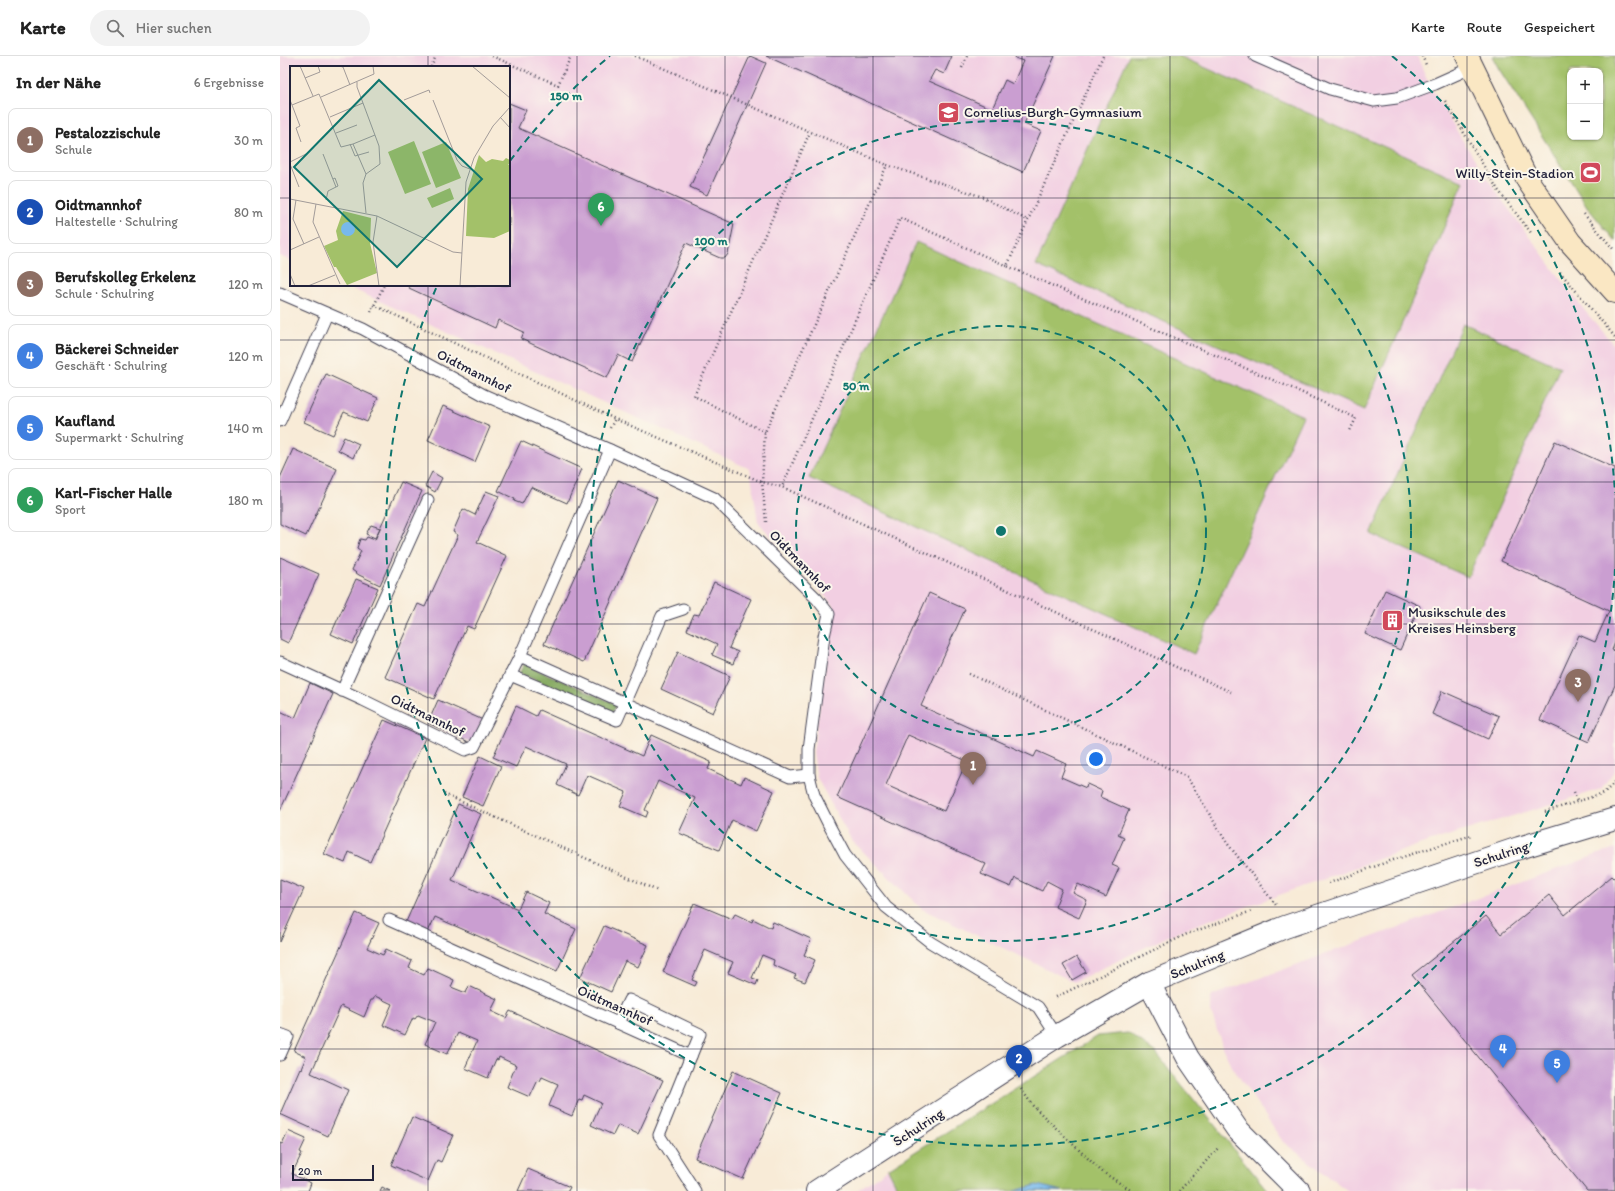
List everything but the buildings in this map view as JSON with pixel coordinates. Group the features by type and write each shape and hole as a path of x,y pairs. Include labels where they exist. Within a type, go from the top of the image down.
{"main road":[{"path":"1470,62 1528,182 1570,242 1615,292"}],"street":[{"name":"Schulring","path":"817,1191 1057,1036 1149,983 1284,927 1519,848 1615,818"},
{"path":"1149,983 1188,1058 1237,1129 1298,1191"}],"lane":[{"path":"1255,56 1330,89 1374,101 1397,98 1435,84 1470,62"},
{"name":"Oidtmannhof","path":"280,293 363,329 484,395 606,448 714,498 764,545 818,599 829,614 824,636 809,749 809,775 814,795 845,855 886,908 930,942 1038,1007 1057,1036"},
{"path":"280,421 327,314"},
{"name":"Oidtmannhof","path":"280,662 363,700 465,750 474,748 520,656 606,448"},
{"path":"342,691 428,500"},
{"path":"510,675 617,720 623,702 662,616 682,609"},
{"path":"520,656 790,777 809,775"},
{"name":"Oidtmannhof","path":"389,920 690,1056"},
{"path":"618,1023 629,1000 700,1034 659,1135 695,1191"},
{"path":"280,1034 288,1037 280,1055"}],"path":[{"path":"431,66 436,56"},
{"path":"492,56 558,85 571,56"},
{"path":"635,56 887,165 983,198 1027,220"},
{"path":"962,68 967,56"},
{"path":"1007,266 1103,56"},
{"path":"765,432 694,396 810,132"},
{"path":"764,545 768,535 762,482 765,432 887,165"},
{"path":"1583,213 1615,252"},
{"path":"782,487 900,218 1007,266 1294,389 1356,418 1350,431"},
{"path":"384,286 374,306 615,419 762,482 782,487 1231,692"},
{"path":"606,448 615,419"},
{"path":"968,674 1187,777 1227,843 1275,903 1284,927"},
{"path":"1574,792 1577,801"},
{"path":"444,794 658,891"},
{"path":"1008,1069 1033,1106 1100,1171 1132,1191"},
{"path":"1179,1191 1237,1129"}],"shaded area":[{"path":"280,56 1417,56 1430,86 1463,141 1499,196 1585,311 1615,346 1615,770 1601,789 1421,844 1179,931 1074,982 922,909 851,840 817,778 813,752 834,606 758,522 750,469 346,286 510,286 510,66 290,66 290,261 280,256"},
{"path":"1615,848 1615,1191 1348,1191 1283,1142 1231,1065 1224,1051 1211,1012 1211,996"},
{"path":"888,1169 899,1191 856,1191"}],"green space":[{"path":"1129,56 1179,56 1464,182 1364,410 1036,265"},
{"name":"Willy-Stein-Stadion","path":"1492,56 1615,56 1615,241 1588,208"},
{"path":"916,242 1303,416 1194,654 809,478"},
{"path":"1463,324 1560,367 1468,577 1371,534"},
{"path":"524,664 616,704 612,714 519,673"},
{"path":"1128,1033 1156,1053 1268,1191 899,1191 888,1169 1098,1036"}],"water":[{"path":"1037,1185 1062,1191 1014,1191"}],"place":[{"name":"Cornelius-Burgh-Gymnasium","path":"949,112"},
{"name":"Willy-Stein-Stadion","path":"1590,173"},
{"name":"Karl-Fischer Halle","path":"601,226"},
{"name":"Musikschule des Kreises Heinsberg","path":"1393,620"},
{"name":"Berufskolleg Erkelenz","path":"1578,702"},
{"name":"Pestalozzischule","path":"973,785"},
{"name":"Bäckerei Schneider","path":"1503,1068"},
{"name":"Oidtmannhof","path":"1019,1078"},
{"name":"Kaufland","path":"1557,1083"}]}
